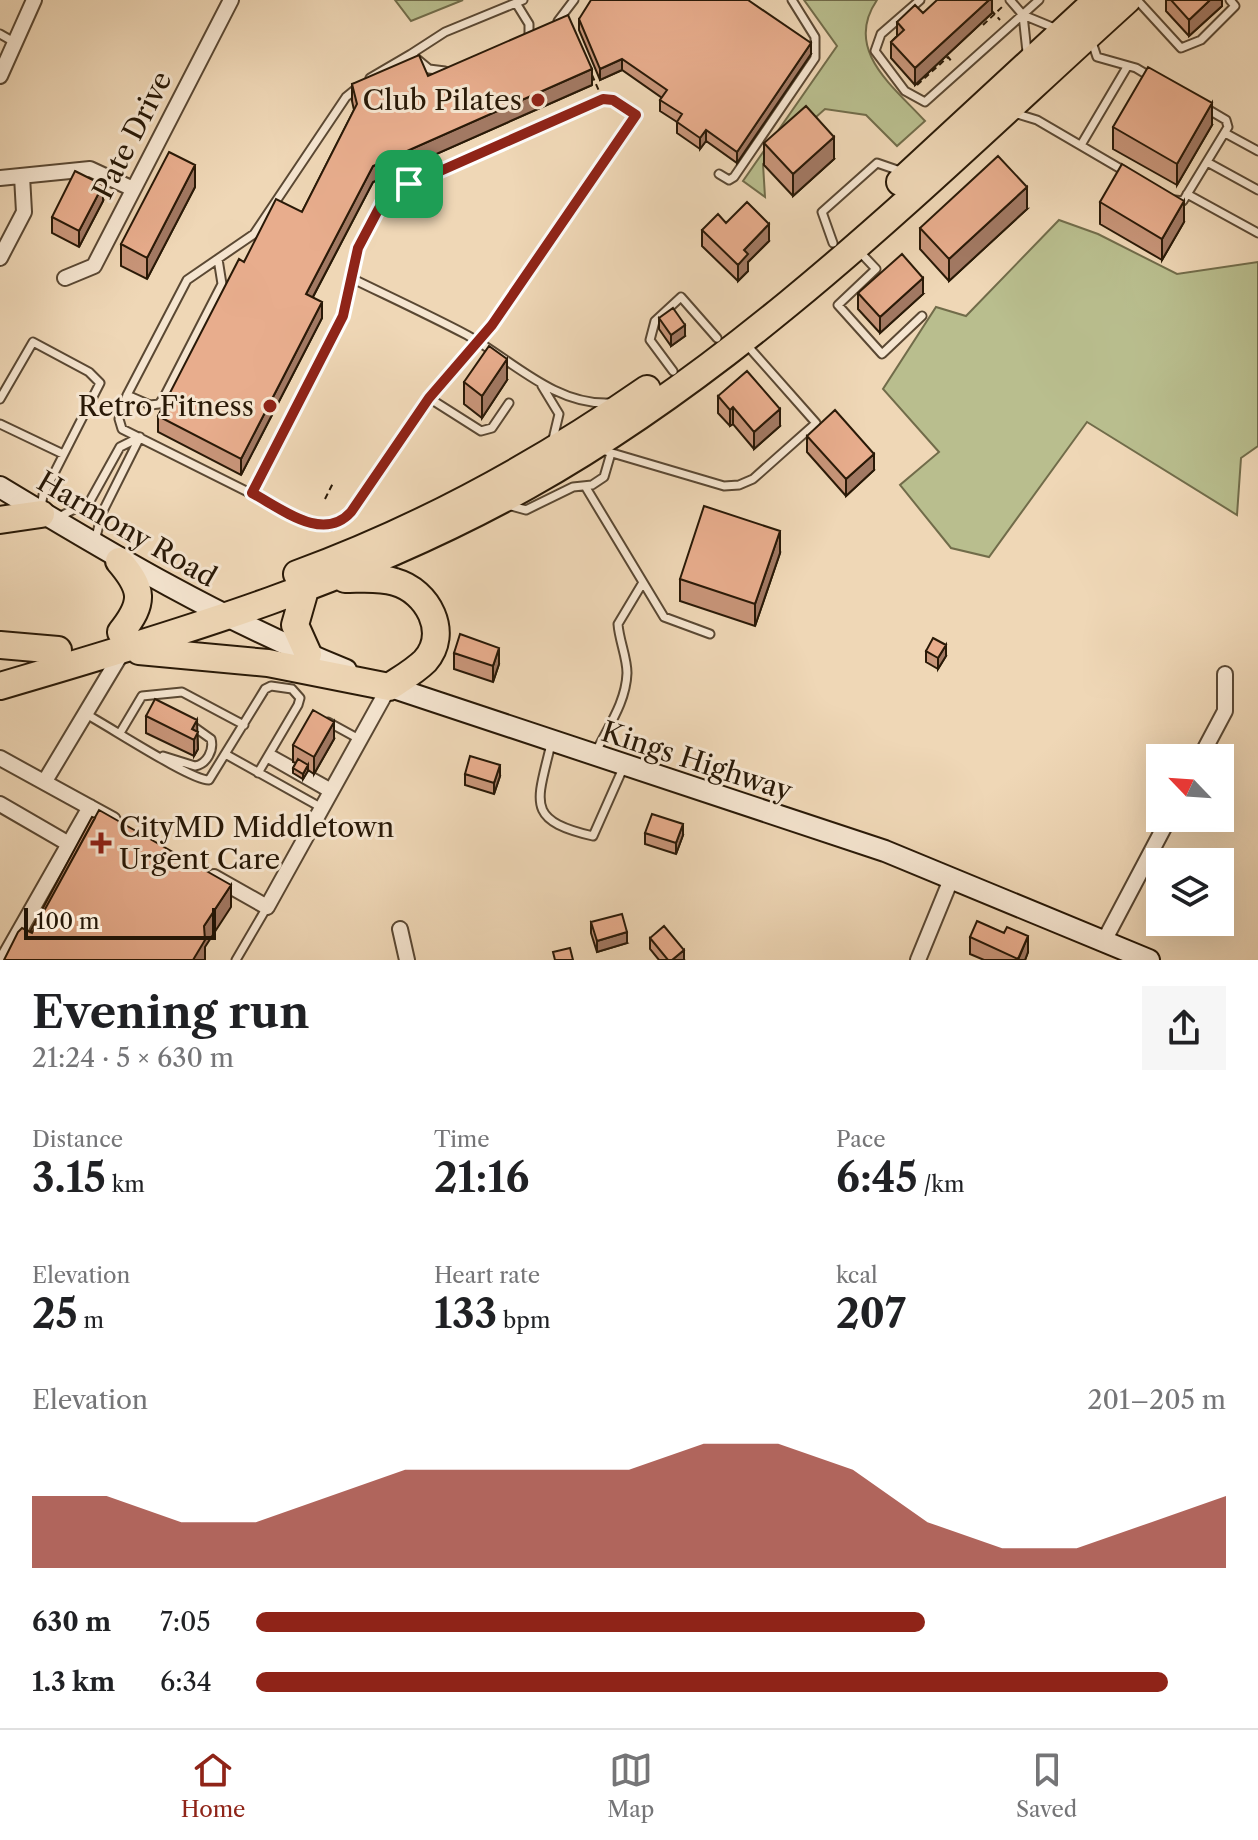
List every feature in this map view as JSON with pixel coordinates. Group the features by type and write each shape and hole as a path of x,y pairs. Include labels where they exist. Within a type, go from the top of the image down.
{"highway":[{"path":"0,686 122,641 216,612 305,590 602,450 732,337 1004,111 1081,28 1097,0"},
{"path":"843,244 909,174 1025,65 1127,0"},
{"path":"216,612 446,509 555,472 631,400 732,337"},
{"path":"0,520 47,517"},
{"path":"119,561 133,578 138,595 136,611 122,641"},
{"path":"0,668 58,650 122,641 245,659 389,687 423,663 432,651 436,629 428,606 407,586 392,581 334,578"},
{"path":"305,590 295,625 308,654"},
{"path":"0,645 58,650"}],"street":[{"path":"0,76 34,0"},
{"name":"Pate Drive","path":"65,278 94,266 231,0"},
{"path":"0,178 90,169 133,189"},
{"path":"0,258 24,212 22,176"},
{"name":"Harmony Road","path":"0,487 94,547 216,612"},
{"name":"Kings Highway","path":"216,612 389,687 885,851 1149,960"},
{"path":"45,781 122,641"},
{"path":"1207,744 1225,711 1225,674"},
{"path":"203,871 267,907 389,687"},
{"path":"2,763 45,781 131,830"},
{"path":"0,804 69,844"},
{"path":"3,960 90,807"},
{"path":"1104,941 1162,832"},
{"path":"918,960 952,877"},
{"path":"400,929 407,960"}],"lane":[{"path":"551,27 563,17 574,0"},
{"path":"719,174 729,180 734,177 815,58 818,44 792,0"},
{"path":"920,0 881,34 875,51 905,91 921,102 928,100 1039,0"},
{"path":"1137,0 1181,48 1201,40 1235,6 1230,0"},
{"path":"252,493 343,316 358,248 386,195 603,99 613,100 636,115 479,342 429,398 354,509 340,523 319,526 252,493 140,437 119,425 127,395 187,280 254,234 346,97 371,77 445,32 519,2 529,24 529,34"},
{"path":"1007,3 1023,15 1053,29 1081,28 1097,57 1160,82"},
{"path":"1023,15 1028,42 1025,65"},
{"path":"516,40 540,31"},
{"path":"0,34 14,42"},
{"path":"411,54 421,64 437,71 460,64"},
{"path":"1081,145 1127,67"},
{"path":"1185,197 1227,130 1226,120 1197,102"},
{"path":"1004,111 1037,120 1135,178"},
{"path":"1227,130 1258,151"},
{"path":"1207,162 1258,190"},
{"path":"1161,193 1185,197 1258,233"},
{"path":"843,244 876,269 838,305 882,354 922,316"},
{"path":"127,395 150,405 159,404 164,397 222,284 218,259"},
{"path":"351,278 479,342 541,384 587,402 631,400"},
{"path":"673,371 650,340 655,321 681,297 732,337 826,435"},
{"path":"0,399 33,342 89,372 100,383 41,498 47,517 73,513 90,501 120,447 140,437"},
{"path":"541,384 556,407 560,421 555,472 585,486 664,617 710,634"},
{"path":"429,398 481,431 492,428 509,403"},
{"path":"585,486 604,477 602,450 724,486 753,479 816,423"},
{"path":"0,424 63,454"},
{"path":"802,436 816,444 809,429"},
{"path":"94,547 102,513 140,437"},
{"path":"594,756 622,702 627,671 618,624 642,584"},
{"path":"161,755 174,767 201,780 215,775 267,686 292,689 300,698 298,705 258,773"},
{"path":"120,733 139,700 147,694 182,692 244,725"},
{"path":"147,694 160,698 164,707"},
{"path":"298,705 311,712"},
{"path":"84,713 161,755 195,766 208,756 211,739 182,719"},
{"path":"323,719 360,739"},
{"path":"552,742 542,784 543,812 546,819 580,833 593,836 600,827 624,766"},
{"path":"227,755 322,808"},
{"path":"269,756 331,791"},
{"path":"236,960 267,907"}],"path":[{"path":"983,25 1007,3"},
{"path":"988,7 1008,28"},
{"path":"916,85 948,57 961,71"},
{"path":"590,68 603,99"},
{"path":"325,499 333,483"}],"green space":[{"path":"395,0 463,0 411,21"},
{"path":"804,0 877,0 868,18 866,35 869,51 887,81 925,121 897,146 866,115 825,109 763,164 765,197 743,181 837,46"},
{"path":"1059,220 1098,234 1177,274 1258,262 1258,446 1241,458 1237,515 1087,422 989,557 951,548 900,485 939,452 883,389 936,307 966,316"}],"building":[{"path":"591,0 748,0 811,43 737,152 706,130 700,138 677,122 682,114 660,100 667,90 622,59 600,69 579,19"},
{"path":"937,0 989,0 915,68 891,42 904,30 897,22 915,5 923,13"},
{"path":"1171,0 1210,0 1189,20"},
{"path":"568,15 592,69 373,166 306,294 322,302 241,459 158,416 239,259 244,262 276,199 302,212 357,104 352,84 419,55 428,76"},
{"path":"1148,67 1212,103 1177,164 1113,127"},
{"path":"806,106 834,137 793,174 764,143"},
{"path":"169,152 195,165 147,258 121,244"},
{"path":"998,156 1027,187 949,259 920,228"},
{"path":"1122,164 1184,201 1162,239 1100,202"},
{"path":"75,171 103,185 79,231 52,217"},
{"path":"747,202 769,224 744,250 748,254 738,265 702,230 718,214 726,223"},
{"path":"902,254 923,278 880,317 858,293"},
{"path":"673,308 685,325 671,335 659,318"},
{"path":"489,346 507,359 482,396 464,382"},
{"path":"747,371 780,409 754,432 733,407 730,410 718,396"},
{"path":"835,410 874,454 846,479 807,436"},
{"path":"704,506 780,531 755,604 680,579"},
{"path":"460,634 499,648 493,666 454,653"},
{"path":"933,638 946,645 938,658 926,651"},
{"path":"155,699 197,720 192,729 198,732 194,740 146,716"},
{"path":"313,710 334,722 314,757 293,745"},
{"path":"470,756 500,765 494,783 465,774"},
{"path":"298,759 308,765 303,774 293,768"},
{"path":"99,810 231,885 204,926 205,940 193,960 4,960 22,928 32,933"},
{"path":"652,814 683,824 676,843 645,833"},
{"path":"92,817 95,818 30,932"},
{"path":"622,914 627,932 597,941 591,922"},
{"path":"977,921 1004,933 1007,927 1028,936 1018,959 970,937"},
{"path":"664,926 684,950 672,960 668,960 650,938"},
{"path":"570,948 573,960 555,960 553,952"}],"place":[{"name":"Club Pilates","path":"538,100"},
{"name":"Retro Fitness","path":"270,406"},
{"name":"CityMD Middletown Urgent Care","path":"101,843"}],"route":[{"path":"603,99 613,100 636,115 492,325 429,398 354,509 340,523 319,526 252,493 343,316 355,256 381,202 386,195 409,184 603,99"}]}
